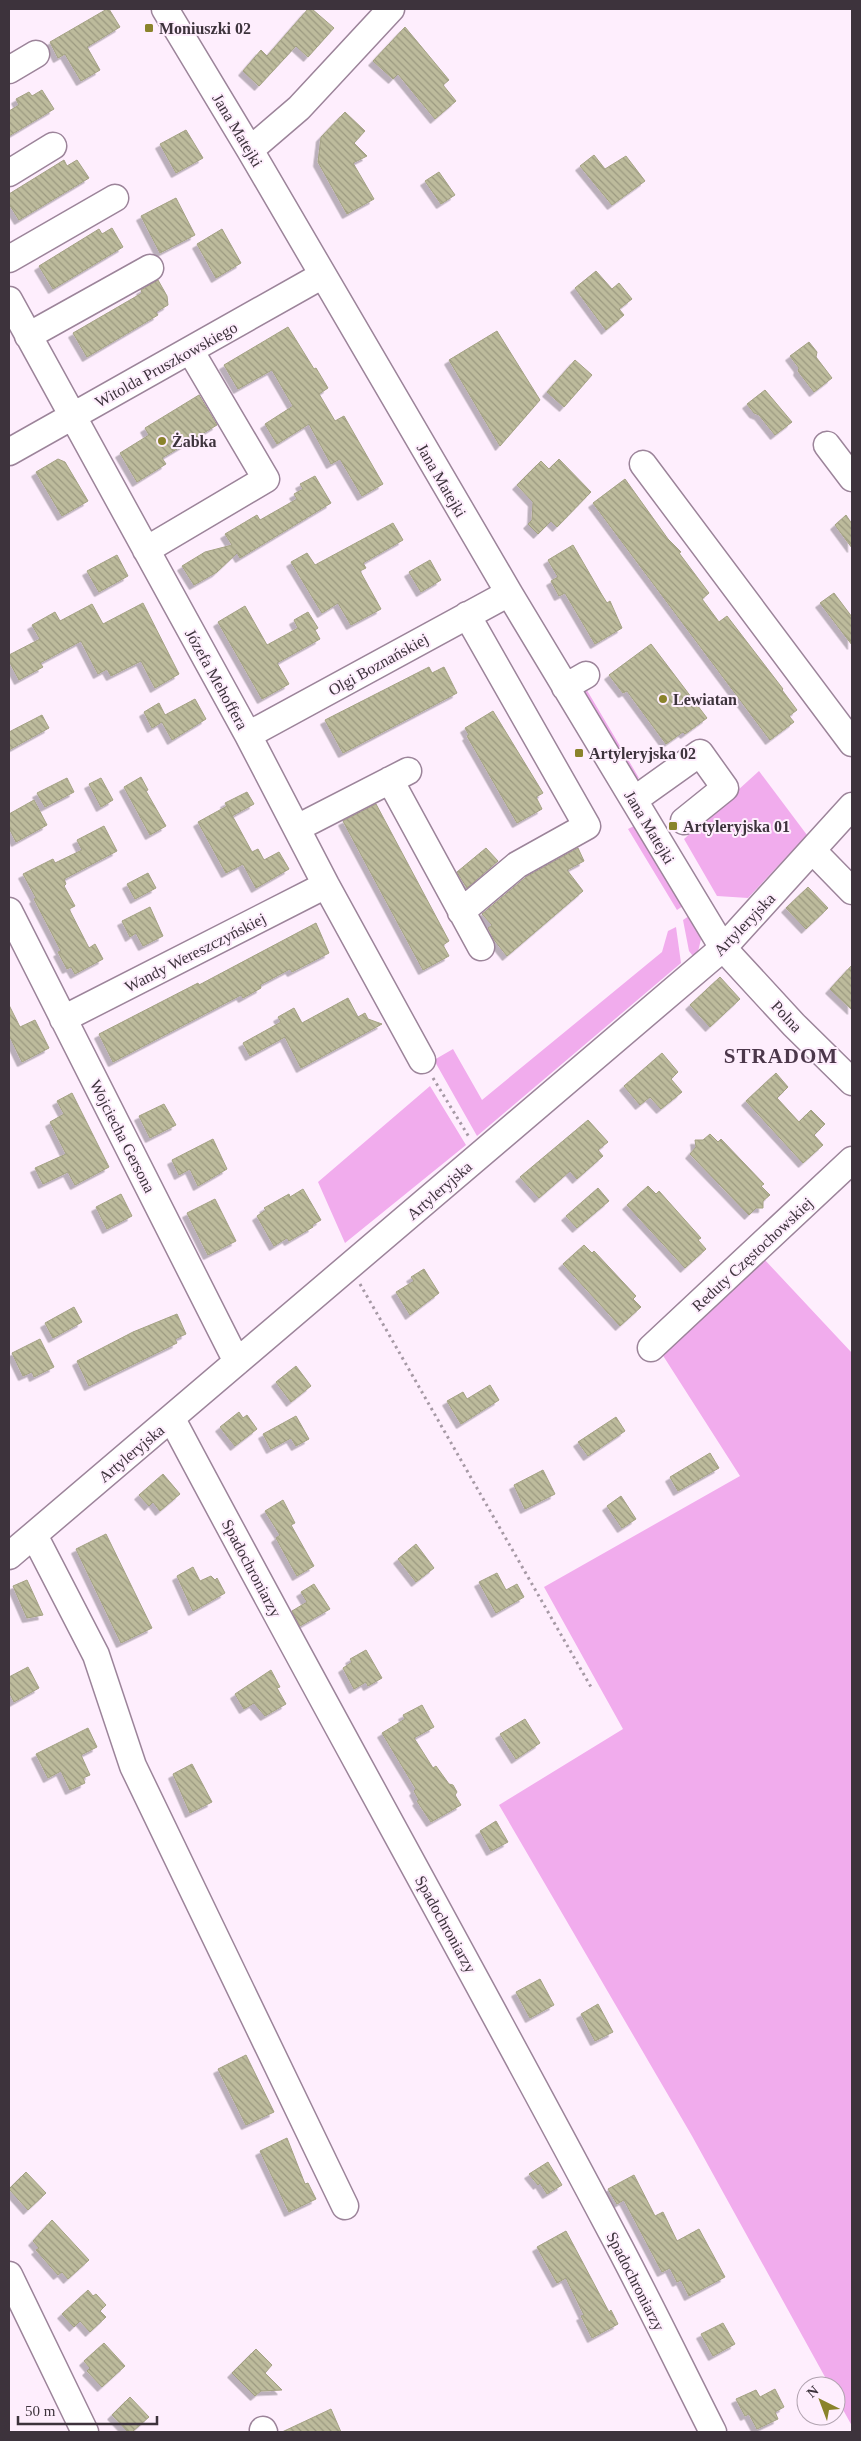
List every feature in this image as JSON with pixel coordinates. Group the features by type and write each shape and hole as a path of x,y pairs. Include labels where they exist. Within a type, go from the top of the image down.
{"street":[{"name":"Jana Matejki","path":"166,9 509,593 576,681 634,800 723,948"},
{"path":"250,150 299,108 390,9"},
{"path":"9,70 36,54"},
{"path":"9,173 53,146"},
{"path":"9,259 115,198"},
{"path":"20,332 150,268"},
{"name":"Witolda Pruszkowskiego","path":"9,452 322,275"},
{"name":"Józefa Mehoffera","path":"9,300 20,332 74,416 422,1060"},
{"path":"146,550 266,479 190,350"},
{"path":"827,445 852,478"},
{"path":"643,464 852,743"},
{"name":"Olgi Boznańskiej","path":"248,735 509,593"},
{"path":"461,912 518,864 587,826 467,615"},
{"path":"634,800 700,753 724,788 684,821"},
{"path":"297,828 399,776 461,912 480,947"},
{"name":"Artyleryjska","path":"9,1556 723,948 852,806"},
{"path":"813,851 852,891"},
{"name":"Wandy Wereszczyńskiej","path":"63,1019 326,885"},
{"name":"Wojciecha Gersona","path":"9,910 238,1362"},
{"name":"Polna","path":"723,948 794,1025 852,1082"},
{"name":"Reduty Częstochowskiej","path":"651,1348 852,1160"},
{"name":"Spadochroniarzy","path":"172,1419 303,1666 451,1933 613,2234 713,2432"},
{"path":"34,1535 96,1655 133,1766 344,2206"},
{"path":"9,2275 85,2432"}],"path":[{"path":"422,1060 480,1154"},
{"path":"349,1266 591,1686"}],"shaded area":[{"path":"585,687 639,778 634,781 580,690"},
{"path":"759,771 807,835 748,898 717,896 684,839"},
{"path":"634,826 683,906 677,910 628,829"},
{"path":"689,916 701,939 696,960 689,951 683,920"},
{"path":"676,927 681,963 477,1136 434,1060 453,1049 482,1100 662,952 668,931"},
{"path":"430,1086 466,1145 345,1243 318,1182"},
{"path":"764,1259 852,1353 852,2426 846,2415 846,2376 824,2376 692,2136 499,1805 623,1729 544,1587 740,1476 662,1354"}],"building":[{"path":"109,9 120,27 87,47 100,70 81,81 65,54 58,58 50,42"},
{"path":"308,9 312,9 334,28 308,57 296,46 259,86 243,71 261,50 267,56"},
{"path":"405,27 449,80 443,85 456,101 435,119 398,74 393,79 373,61"},
{"path":"42,90 54,109 9,136 9,111 19,105 16,99 29,92 32,96"},
{"path":"345,112 365,131 354,143 367,156 353,163 374,199 347,214 318,162 321,137"},
{"path":"186,130 203,158 176,173 160,144"},
{"path":"594,155 605,169 626,156 645,181 612,205 580,166"},
{"path":"64,160 67,166 77,160 89,178 19,220 9,204 9,194"},
{"path":"439,172 455,195 441,204 425,181"},
{"path":"176,198 195,235 160,253 141,216"},
{"path":"112,228 123,247 53,289 39,266 99,229 102,234"},
{"path":"222,229 241,263 216,278 197,244"},
{"path":"596,271 612,289 619,283 632,299 619,309 624,315 606,330 575,288"},
{"path":"158,280 167,296 168,305 156,312 158,315 87,357 73,333 142,293 141,290"},
{"path":"288,327 328,388 319,394 335,421 344,416 383,484 362,496 340,459 331,464 309,424 277,444 265,424 293,406 272,370 238,389 224,365"},
{"path":"497,331 540,400 500,446 449,360"},
{"path":"809,342 817,352 816,357 832,378 814,392 798,371 799,368 790,356"},
{"path":"575,360 592,375 564,407 547,392"},
{"path":"765,390 792,422 775,435 759,415 754,413 747,404"},
{"path":"199,395 217,425 162,458 166,464 137,482 120,453 149,435 145,428"},
{"path":"58,459 65,462 88,501 62,516 36,472"},
{"path":"559,459 591,492 557,527 551,521 538,534 528,524 532,520 533,502 517,485 541,461 549,469"},
{"path":"315,476 331,503 240,558 237,553 217,572 194,585 182,566 205,552 232,545 225,534 257,515 260,520 297,499 294,494 303,489 300,484"},
{"path":"625,479 668,539 681,552 679,553 709,593 702,599 719,622 727,616 797,710 789,716 794,722 770,740 593,503"},
{"path":"846,515 852,524 852,548 835,525"},
{"path":"393,523 403,540 363,563 366,568 360,571 381,609 351,625 338,603 322,613 291,562 307,553 315,565"},
{"path":"573,545 607,603 610,601 622,628 595,644 565,593 559,596 551,581 558,577 548,560"},
{"path":"117,555 128,576 99,592 87,571"},
{"path":"430,560 441,580 421,592 409,572"},
{"path":"834,593 852,617 852,645 820,603"},
{"path":"143,603 179,674 155,688 141,661 111,676 107,669 98,674 81,641 40,663 43,667 19,680 9,661 9,655 40,639 32,625 55,612 60,621 92,604 103,624"},
{"path":"245,606 267,645 298,628 294,620 308,612 318,628 315,630 320,639 277,663 289,684 262,699 218,622"},
{"path":"651,644 707,718 685,734 683,732 666,744 627,691 623,693 609,675"},
{"path":"429,667 432,673 444,667 457,693 343,753 325,720"},
{"path":"195,699 206,719 172,740 162,722 152,728 144,712 159,703 165,715"},
{"path":"493,711 543,793 536,797 542,809 517,823 467,736 469,735 465,728"},
{"path":"42,715 49,728 9,750 9,732"},
{"path":"141,777 148,790 146,791 166,826 150,835 124,787"},
{"path":"67,778 74,792 45,807 37,793"},
{"path":"101,778 113,800 101,807 89,784"},
{"path":"247,792 254,804 232,816 225,803"},
{"path":"34,800 47,825 16,842 9,828 9,814"},
{"path":"376,804 449,941 443,945 449,956 423,970 343,821"},
{"path":"227,806 252,852 258,849 264,860 279,852 289,869 256,888 243,864 226,873 198,822"},
{"path":"104,826 117,851 64,879 66,884 64,886 75,906 69,909 89,948 95,944 103,959 75,974 71,967 67,969 58,952 61,951 23,874 53,859 55,863 82,850 77,840"},
{"path":"486,848 498,861 467,888 457,872"},
{"path":"578,848 584,861 567,870 583,891 507,956 495,941 488,928 492,925 482,914 526,877"},
{"path":"148,873 156,888 135,899 127,884"},
{"path":"808,887 828,908 806,929 786,908"},
{"path":"150,907 163,936 143,946 136,933 130,937 122,921"},
{"path":"316,923 329,953 292,972 290,969 260,985 261,988 243,998 241,995 113,1062 99,1034 198,983 199,985"},
{"path":"852,965 852,1010 830,989"},
{"path":"720,977 740,999 710,1027 690,1005"},
{"path":"348,998 358,1017 365,1013 368,1019 382,1024 301,1068 285,1037 250,1056 243,1043 281,1022 278,1017 294,1008 302,1023"},
{"path":"9,1005 20,1027 35,1020 49,1048 22,1062 9,1035"},
{"path":"662,1053 678,1072 671,1079 682,1092 661,1109 650,1097 640,1105 624,1086"},
{"path":"776,1073 788,1087 777,1098 799,1122 811,1110 825,1124 814,1135 823,1145 803,1163 746,1101"},
{"path":"72,1093 109,1167 75,1185 68,1172 43,1184 35,1168 66,1154 50,1122 64,1114 57,1101"},
{"path":"164,1104 176,1125 150,1138 139,1116"},
{"path":"588,1120 608,1142 598,1150 603,1156 577,1179 570,1171 539,1198 520,1177"},
{"path":"710,1134 718,1142 721,1139 764,1184 761,1186 770,1195 763,1201 763,1208 756,1208 749,1215 690,1154 696,1147 695,1140 703,1140"},
{"path":"213,1139 227,1169 198,1186 190,1169 179,1175 172,1160"},
{"path":"648,1186 656,1194 659,1191 701,1238 698,1240 706,1249 685,1268 627,1205"},
{"path":"598,1188 609,1201 577,1228 566,1216"},
{"path":"303,1189 321,1220 289,1241 287,1238 274,1246 257,1216 266,1210 264,1208 289,1194 290,1197"},
{"path":"121,1194 132,1216 107,1229 96,1207"},
{"path":"215,1199 236,1241 208,1255 187,1213"},
{"path":"584,1245 592,1253 594,1251 636,1296 633,1299 641,1307 620,1326 563,1264"},
{"path":"424,1269 439,1293 410,1315 396,1292 414,1281 411,1277"},
{"path":"74,1307 82,1322 53,1338 45,1323"},
{"path":"177,1314 186,1334 175,1339 177,1343 89,1386 77,1361 133,1332"},
{"path":"40,1339 54,1367 34,1377 32,1372 23,1376 12,1353"},
{"path":"296,1366 311,1386 291,1402 276,1382"},
{"path":"490,1385 499,1400 461,1424 447,1401 463,1392 467,1399"},
{"path":"239,1412 243,1418 247,1415 257,1429 235,1446 220,1427"},
{"path":"296,1416 309,1439 296,1446 291,1438 271,1449 263,1434"},
{"path":"616,1417 625,1431 588,1456 578,1442"},
{"path":"710,1453 719,1468 678,1491 670,1477"},
{"path":"543,1470 555,1494 525,1509 514,1485"},
{"path":"163,1474 180,1494 160,1511 153,1502 149,1506 139,1495"},
{"path":"621,1496 636,1519 622,1528 607,1506"},
{"path":"283,1500 295,1523 291,1525 314,1566 297,1576 276,1538 280,1535 265,1511"},
{"path":"106,1534 152,1628 121,1643 76,1549"},
{"path":"416,1544 434,1568 416,1582 398,1559"},
{"path":"193,1567 200,1581 211,1576 215,1580 217,1578 225,1593 193,1611 177,1576"},
{"path":"497,1573 506,1590 517,1584 524,1597 496,1613 479,1582"},
{"path":"27,1580 43,1615 27,1618 13,1586"},
{"path":"314,1584 330,1609 300,1626 292,1611 307,1602 301,1592"},
{"path":"366,1650 382,1678 368,1686 366,1682 354,1689 343,1668 352,1662 350,1659"},
{"path":"28,1667 39,1688 14,1702 9,1692 9,1677"},
{"path":"271,1670 280,1687 277,1688 286,1704 265,1716 254,1703 244,1709 235,1694"},
{"path":"422,1705 434,1727 414,1738 433,1768 436,1766 449,1784 453,1785 457,1792 455,1795 461,1805 431,1822 417,1801 419,1800 414,1791 416,1789 382,1733 405,1719 403,1715"},
{"path":"525,1719 540,1743 516,1759 500,1734"},
{"path":"88,1728 97,1747 81,1755 90,1775 83,1778 85,1783 70,1790 61,1771 48,1778 36,1754"},
{"path":"192,1764 212,1802 190,1813 173,1774"},
{"path":"496,1821 508,1842 491,1851 480,1831"},
{"path":"540,1979 554,2005 530,2018 516,1992"},
{"path":"598,2004 613,2032 595,2041 581,2014"},
{"path":"246,2055 274,2112 246,2125 218,2069"},
{"path":"287,2138 305,2184 308,2183 316,2199 289,2212 260,2151"},
{"path":"548,2162 562,2185 547,2194 540,2183 538,2185 529,2174"},
{"path":"26,2172 46,2193 28,2210 9,2189"},
{"path":"634,2175 655,2216 663,2212 677,2241 699,2229 725,2277 689,2296 681,2280 677,2282 670,2268 662,2272 624,2200 617,2204 608,2189"},
{"path":"52,2220 89,2260 68,2279 62,2272 58,2275 36,2250 39,2248 33,2241"},
{"path":"566,2231 609,2312 611,2310 618,2324 592,2338 581,2316 584,2315 566,2278 557,2283 537,2247"},
{"path":"88,2290 93,2296 96,2294 106,2305 100,2311 106,2317 90,2332 80,2321 74,2327 62,2314"},
{"path":"723,2323 735,2344 713,2356 701,2334"},
{"path":"104,2343 125,2366 102,2387 87,2371 90,2368 84,2361"},
{"path":"256,2349 272,2365 265,2373 282,2390 261,2391 255,2396 232,2373"},
{"path":"775,2389 784,2407 775,2412 778,2419 757,2429 749,2414 745,2416 736,2399 756,2390 760,2397"},
{"path":"130,2397 149,2417 132,2432 128,2432 112,2415"},
{"path":"331,2409 341,2432 282,2432"}],"place":[{"name":"Moniuszki 02","path":"149,28"},
{"name":"Żabka","path":"162,441"},
{"name":"Lewiatan","path":"663,699"},
{"name":"Artyleryjska 02","path":"579,753"},
{"name":"Artyleryjska 01","path":"673,826"}],"district":[{"name":"STRADOM","path":"781,1056"}]}
